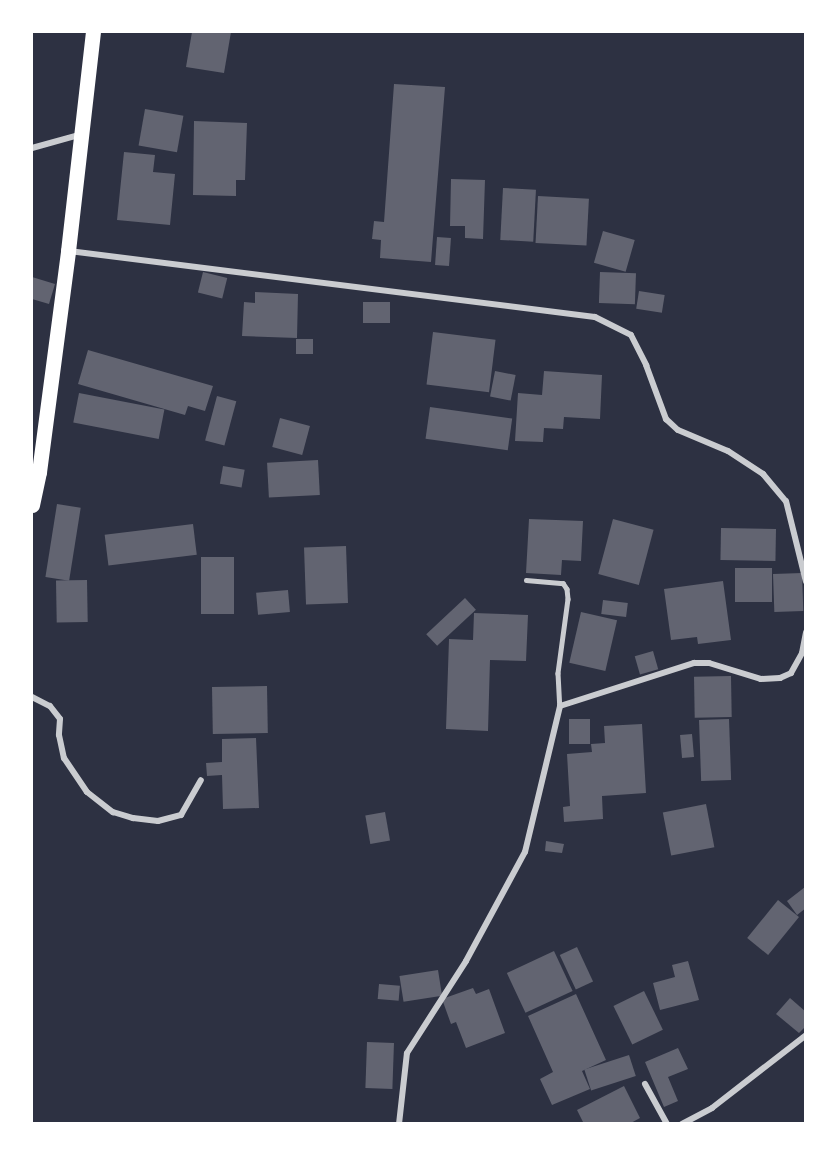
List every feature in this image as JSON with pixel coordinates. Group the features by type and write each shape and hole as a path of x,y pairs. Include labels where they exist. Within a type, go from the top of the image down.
{"main road":[{"path":"32,505 39,472 68,251 93,32"}],"street":[{"path":"32,148 82,134"},
{"path":"68,251 595,317 631,335 646,365 666,419 678,430 728,451 764,474 786,501 806,582"},
{"path":"399,1124 407,1053 466,961 525,852 560,706 694,663 709,663 761,679 780,678 792,673 802,653 806,632"},
{"path":"32,697 50,706 60,719 59,735 64,758 87,792 113,812 133,818 158,821 181,815 201,780"},
{"path":"682,1124 712,1108 806,1035"},
{"path":"645,1084 667,1124"}],"lane":[{"path":"526,580 563,583 567,589 568,599 558,673 560,706"}],"building":[{"path":"192,32 231,32 224,73 186,67"},
{"path":"394,84 445,87 431,262 380,258 381,240 372,239 374,221 384,222"},
{"path":"145,109 183,116 177,152 139,145"},
{"path":"194,121 247,123 245,180 236,180 236,196 193,195"},
{"path":"124,152 155,155 153,172 175,174 170,225 117,220"},
{"path":"451,179 485,180 483,239 465,238 465,226 450,226"},
{"path":"503,188 536,190 533,242 500,240"},
{"path":"538,196 589,199 586,246 536,243"},
{"path":"603,231 635,240 626,272 594,263"},
{"path":"437,237 451,238 449,266 435,265"},
{"path":"203,272 227,278 222,298 198,292"},
{"path":"600,272 636,273 635,304 599,303"},
{"path":"32,277 55,284 49,304 32,299"},
{"path":"639,291 665,295 662,313 636,309"},
{"path":"255,292 298,294 297,338 242,336 244,302 255,303"},
{"path":"363,302 390,302 390,323 363,323"},
{"path":"433,332 496,340 489,392 427,385"},
{"path":"296,339 313,339 313,354 296,354"},
{"path":"88,350 213,386 205,411 188,406 185,415 78,384"},
{"path":"495,371 516,375 511,401 490,397"},
{"path":"544,371 602,375 600,419 564,417 563,429 544,428 543,442 515,441 518,393 542,395"},
{"path":"79,393 164,410 159,439 73,422"},
{"path":"217,396 236,401 224,446 205,440"},
{"path":"430,407 512,419 508,450 426,439"},
{"path":"280,418 310,426 302,455 272,447"},
{"path":"318,460 320,495 269,498 267,463"},
{"path":"223,466 245,470 242,488 220,484"},
{"path":"57,504 81,508 69,581 45,577"},
{"path":"529,519 583,521 581,561 562,560 561,575 526,573"},
{"path":"613,519 654,530 639,585 598,574"},
{"path":"193,524 197,555 108,566 105,535"},
{"path":"721,528 776,529 775,561 720,560"},
{"path":"346,546 348,603 306,604 304,547"},
{"path":"201,557 234,557 234,614 201,614"},
{"path":"735,568 772,568 772,602 735,602"},
{"path":"802,573 803,611 774,612 773,574"},
{"path":"87,580 88,622 57,623 56,581"},
{"path":"723,581 731,640 698,644 697,637 671,640 664,589"},
{"path":"288,590 290,612 258,615 256,593"},
{"path":"465,598 476,610 437,646 426,634"},
{"path":"603,600 628,603 626,617 601,614"},
{"path":"581,612 617,620 605,671 569,663"},
{"path":"474,613 528,615 526,661 490,660 488,731 446,729 449,639 473,640"},
{"path":"653,651 658,669 640,675 635,656"},
{"path":"731,676 732,717 695,718 694,677"},
{"path":"267,686 268,733 213,734 212,687"},
{"path":"569,719 590,719 590,744 569,744"},
{"path":"729,719 731,780 701,781 699,720"},
{"path":"642,724 646,793 602,796 603,819 564,822 563,807 570,806 567,754 592,752 591,744 605,743 604,726"},
{"path":"692,734 694,757 682,758 680,735"},
{"path":"256,738 259,808 223,809 222,775 207,776 206,763 222,762 222,739"},
{"path":"706,804 714,847 671,856 663,812"},
{"path":"385,812 390,841 370,844 365,815"},
{"path":"546,841 564,844 562,853 545,851"},
{"path":"805,887 806,908 797,915 787,901"},
{"path":"778,900 799,917 768,955 747,938"},
{"path":"577,947 593,981 576,989 560,955"},
{"path":"554,951 573,991 525,1013 507,973"},
{"path":"688,961 699,1000 660,1010 653,983 675,977 672,965"},
{"path":"438,970 442,996 404,1002 399,976"},
{"path":"379,984 400,986 399,1001 378,999"},
{"path":"473,988 476,994 489,989 505,1033 466,1048 456,1022 451,1024 442,999"},
{"path":"644,991 663,1030 632,1045 613,1006"},
{"path":"576,994 606,1060 582,1071 590,1089 552,1105 540,1079 553,1072 528,1016"},
{"path":"790,998 806,1012 806,1026 799,1033 776,1014"},
{"path":"367,1042 394,1043 392,1089 365,1088"},
{"path":"678,1048 688,1069 668,1077 678,1101 664,1107 645,1062"},
{"path":"629,1055 636,1076 591,1090 584,1070"},
{"path":"624,1086 640,1118 629,1124 584,1124 577,1110"}]}
